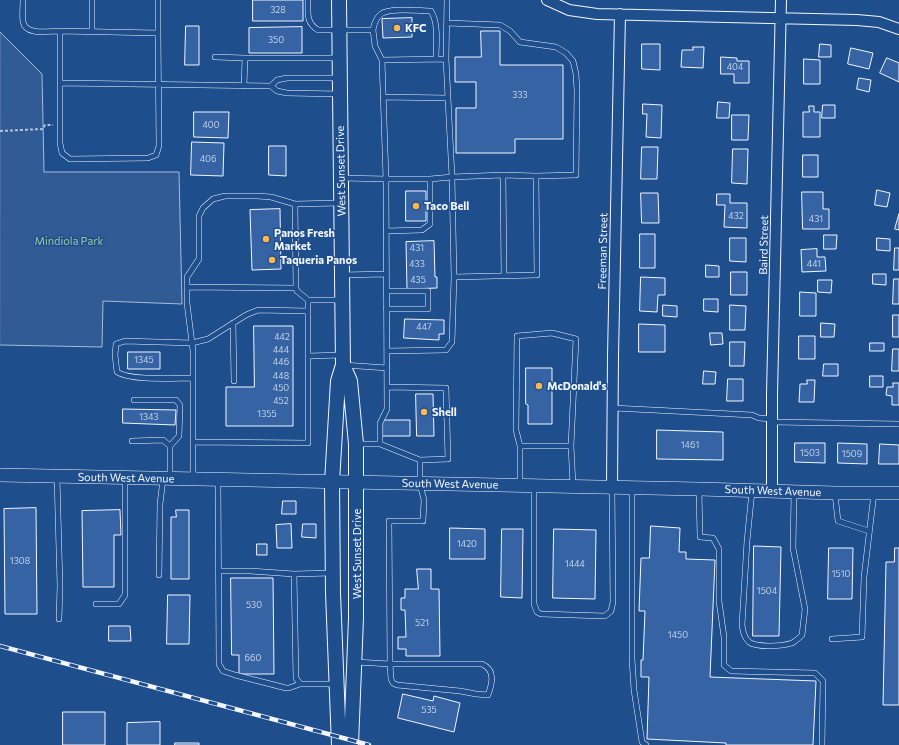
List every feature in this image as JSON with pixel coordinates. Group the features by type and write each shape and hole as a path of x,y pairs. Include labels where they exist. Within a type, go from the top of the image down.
{"main road":[{"name":"West Sunset Drive","path":"339,0 343,360 338,381 332,482 333,573 340,745"},
{"name":"West Sunset Drive","path":"343,360 350,381 356,444 357,483 355,662 351,745"}],"street":[{"path":"547,0 569,10 597,14 868,20 879,22 899,30"},
{"name":"Baird Street","path":"772,490 772,420 781,0"},
{"name":"Freeman Street","path":"612,487 620,14"},
{"name":"South West Avenue","path":"0,475 772,490 835,493 899,493"}],"lane":[{"path":"23,0 24,24 26,29 31,31 158,33"},
{"path":"92,0 92,32"},
{"path":"60,31 60,143 62,153 70,159 148,158 156,155 159,146 158,0"},
{"path":"308,0 308,20 313,27 318,30 373,30"},
{"path":"387,351 446,350 452,342 454,277 452,177 446,59 447,0"},
{"path":"380,444 380,423 387,409 386,179 382,60 375,46 373,30 376,20 382,13 391,10 431,11 436,24 436,59"},
{"path":"341,178 430,179 503,175 576,175 577,91 576,74 573,61 566,53 556,47 520,42 510,31 500,25 447,23"},
{"path":"215,57 339,58"},
{"path":"244,86 245,58"},
{"path":"382,60 446,59"},
{"path":"270,86 277,80 287,78 340,78"},
{"path":"60,83 270,86 277,91 287,94 340,94"},
{"path":"383,97 448,98"},
{"path":"503,175 504,276"},
{"path":"454,277 537,275 536,176"},
{"path":"386,231 422,230 430,224 430,179"},
{"path":"193,479 192,343 187,303 187,287 188,275 195,266 200,255 199,216 203,208 208,202 219,197 257,196 295,204 341,203"},
{"path":"295,204 297,291 308,300 342,300"},
{"path":"342,275 386,274"},
{"path":"187,287 296,288"},
{"path":"386,291 428,291 428,309 386,309"},
{"path":"193,442 308,442 308,300"},
{"path":"193,378 146,378 122,375 117,372 116,344 126,341 192,343 208,338 246,315 258,310 308,311"},
{"path":"233,323 234,381"},
{"path":"520,486 520,446 516,430 517,336 552,333 576,339 571,446 573,486"},
{"path":"308,356 343,360 387,368"},
{"path":"356,444 380,444 420,460 448,459 446,388 387,387"},
{"path":"134,400 176,400 180,405 180,436 170,446 166,478 160,504 159,575"},
{"path":"613,408 752,415 759,418 772,420 899,424"},
{"path":"132,441 163,440 170,446"},
{"path":"520,446 571,446"},
{"path":"355,662 390,664 482,664 488,666 491,671 492,686 488,695 397,685 393,683 391,679 390,664 389,521 423,521 424,500 420,484 420,460"},
{"path":"56,476 60,586 59,619"},
{"path":"96,604 119,604 124,594 126,478"},
{"path":"218,479 219,664 224,671 235,675 286,688 300,684 337,684"},
{"path":"534,486 534,604 537,612 541,614 605,616 612,611 613,602 612,487"},
{"path":"632,488 632,659 634,690 642,742 646,745"},
{"path":"699,489 700,537 713,538 719,549 719,601 724,637 724,665 731,671 815,673 823,682 822,745"},
{"path":"752,490 747,541 742,625 744,635 748,642 755,646 781,645 794,642 802,635 805,609 793,548 794,491"},
{"path":"832,639 862,638 864,577 874,492"},
{"path":"835,493 838,521 870,531"},
{"path":"219,571 250,570 294,574 333,573"},
{"path":"294,574 296,678 300,684"}],"path":[{"path":"0,130 43,129 45,125 60,125"}],"shaded area":[{"name":"Mindiola Park","path":"0,32 42,74 44,172 179,172 182,304 103,301 102,347 0,345"}],"building":[{"path":"253,0 303,0 303,21 253,21"},
{"name":"KFC","path":"412,18 412,37 383,38 382,19"},
{"path":"186,26 199,26 199,65 185,65"},
{"path":"302,27 302,53 249,53 249,28"},
{"path":"481,31 500,31 500,65 563,65 563,139 515,139 515,153 456,153 456,108 476,108 476,82 455,82 455,57 481,57"},
{"path":"642,44 660,44 660,70 642,69"},
{"path":"820,44 831,45 831,57 819,57"},
{"path":"693,47 704,47 703,68 681,67 682,50 693,50"},
{"path":"851,48 873,53 869,69 848,64"},
{"path":"721,57 737,58 737,61 749,61 749,83 734,83 734,74 721,74"},
{"path":"887,58 899,63 899,82 880,73"},
{"path":"804,59 820,60 820,84 804,84"},
{"path":"859,78 871,80 869,92 857,89"},
{"path":"718,102 730,103 729,118 717,118"},
{"path":"643,104 662,105 661,138 646,137 647,114 643,114"},
{"path":"823,105 835,105 835,118 822,118"},
{"path":"809,106 814,106 814,112 820,112 820,137 803,137 803,112 809,112"},
{"path":"194,112 229,112 228,138 194,137"},
{"path":"732,115 749,115 748,140 732,140"},
{"path":"192,142 224,143 223,176 191,175"},
{"path":"269,146 286,146 286,176 269,175"},
{"path":"642,147 658,147 657,179 641,179"},
{"path":"733,149 748,149 747,184 732,183"},
{"path":"803,155 818,155 818,177 803,177"},
{"path":"877,190 890,193 887,207 875,205"},
{"name":"Taco Bell","path":"406,191 426,191 426,221 406,221"},
{"path":"802,192 823,192 823,209 829,209 829,229 803,229"},
{"path":"641,193 658,193 659,223 642,223"},
{"path":"717,194 730,194 730,203 747,203 747,228 724,227 725,205 717,205"},
{"name":"Panos Fresh Market","path":"280,209 281,269 252,270 250,210"},
{"path":"899,214 899,230 895,229"},
{"path":"640,234 655,234 655,268 640,268"},
{"path":"824,235 837,235 836,249 824,249"},
{"path":"730,238 746,238 746,262 730,261"},
{"path":"877,238 890,239 890,251 877,250"},
{"path":"434,241 435,277 437,277 437,288 407,289 406,242"},
{"path":"895,248 899,248 899,270 894,270"},
{"path":"817,249 817,257 825,257 826,271 802,272 801,250"},
{"path":"706,265 719,266 719,277 706,277"},
{"path":"731,272 747,272 747,295 731,295"},
{"path":"873,274 886,274 886,285 873,284"},
{"path":"641,277 665,278 665,295 658,295 657,312 640,311"},
{"path":"894,279 899,279 899,304 893,304"},
{"path":"818,280 832,280 831,293 818,292"},
{"path":"800,292 816,293 816,316 800,316"},
{"path":"704,299 718,299 718,312 704,311"},
{"path":"663,305 677,306 677,317 663,316"},
{"path":"730,305 746,306 745,330 730,330"},
{"path":"893,315 899,315 899,337 893,337"},
{"path":"405,319 444,320 444,334 439,334 439,340 404,338"},
{"path":"821,323 835,324 834,337 821,337"},
{"path":"639,324 665,325 665,352 639,352"},
{"path":"254,326 293,326 293,426 226,426 226,387 254,387"},
{"path":"710,333 722,333 723,344 711,345"},
{"path":"799,336 815,336 815,359 799,359"},
{"path":"730,342 745,342 744,366 730,366"},
{"path":"870,343 884,343 884,351 870,351"},
{"path":"893,349 899,349 899,371 892,371"},
{"path":"128,352 160,352 160,369 128,369"},
{"path":"824,364 838,364 838,376 823,376"},
{"name":"McDonald's","path":"526,368 552,368 552,424 528,424 528,405 526,404"},
{"path":"704,371 716,372 715,384 703,384"},
{"path":"870,376 883,376 883,387 870,387"},
{"path":"728,379 743,379 743,401 727,401"},
{"path":"807,380 815,380 814,402 799,402 800,384 807,384"},
{"path":"893,383 899,383 899,405 892,405 892,396 886,395 887,387 893,387"},
{"path":"416,394 433,394 434,436 417,436"},
{"path":"123,409 176,410 175,425 123,423"},
{"path":"383,420 410,420 410,436 383,436"},
{"path":"657,430 723,432 723,460 657,459"},
{"path":"795,443 825,443 825,463 795,462"},
{"path":"838,443 867,444 867,464 838,463"},
{"path":"880,444 899,445 899,464 879,464"},
{"path":"283,501 296,501 296,514 282,514"},
{"path":"36,508 37,614 5,614 4,509"},
{"path":"120,510 121,535 114,535 114,587 83,587 82,511"},
{"path":"176,510 189,510 189,579 171,579 171,517 176,517"},
{"path":"291,524 292,548 277,548 276,525"},
{"path":"303,524 316,524 316,538 302,537"},
{"path":"651,526 680,528 679,552 686,552 686,559 715,560 710,677 816,681 813,745 726,745 726,743 647,739 649,677 641,677 645,611 639,611 641,558 649,558"},
{"path":"450,528 485,529 485,559 450,559"},
{"path":"502,529 523,529 522,598 501,597"},
{"path":"554,529 596,530 595,599 553,598"},
{"path":"257,544 267,544 267,555 257,555"},
{"path":"754,546 781,547 779,636 753,636"},
{"path":"829,548 853,548 852,599 828,599"},
{"path":"895,548 899,548 899,705 883,705 886,562 894,562"},
{"path":"417,569 431,569 431,589 439,589 440,656 406,656 406,649 398,649 398,637 406,637 405,610 401,610 401,598 405,598 405,589 418,589"},
{"path":"231,578 273,578 274,674 239,674 239,655 232,655"},
{"path":"168,595 190,595 189,644 167,644"},
{"path":"109,626 130,626 131,641 109,641"},
{"path":"403,694 433,701 434,696 460,703 454,732 398,718"},
{"path":"63,712 105,712 105,745 63,745"},
{"path":"160,722 160,745 127,745 127,723"},
{"path":"175,743 199,743 199,745 175,745"}],"railway":[{"path":"0,646 369,745"}],"place":[{"name":"KFC","path":"397,28"},
{"name":"Taco Bell","path":"416,206"},
{"name":"Panos Fresh Market","path":"266,239"},
{"name":"Taqueria Panos","path":"272,260"},
{"name":"McDonald's","path":"539,386"},
{"name":"Shell","path":"424,412"}]}
